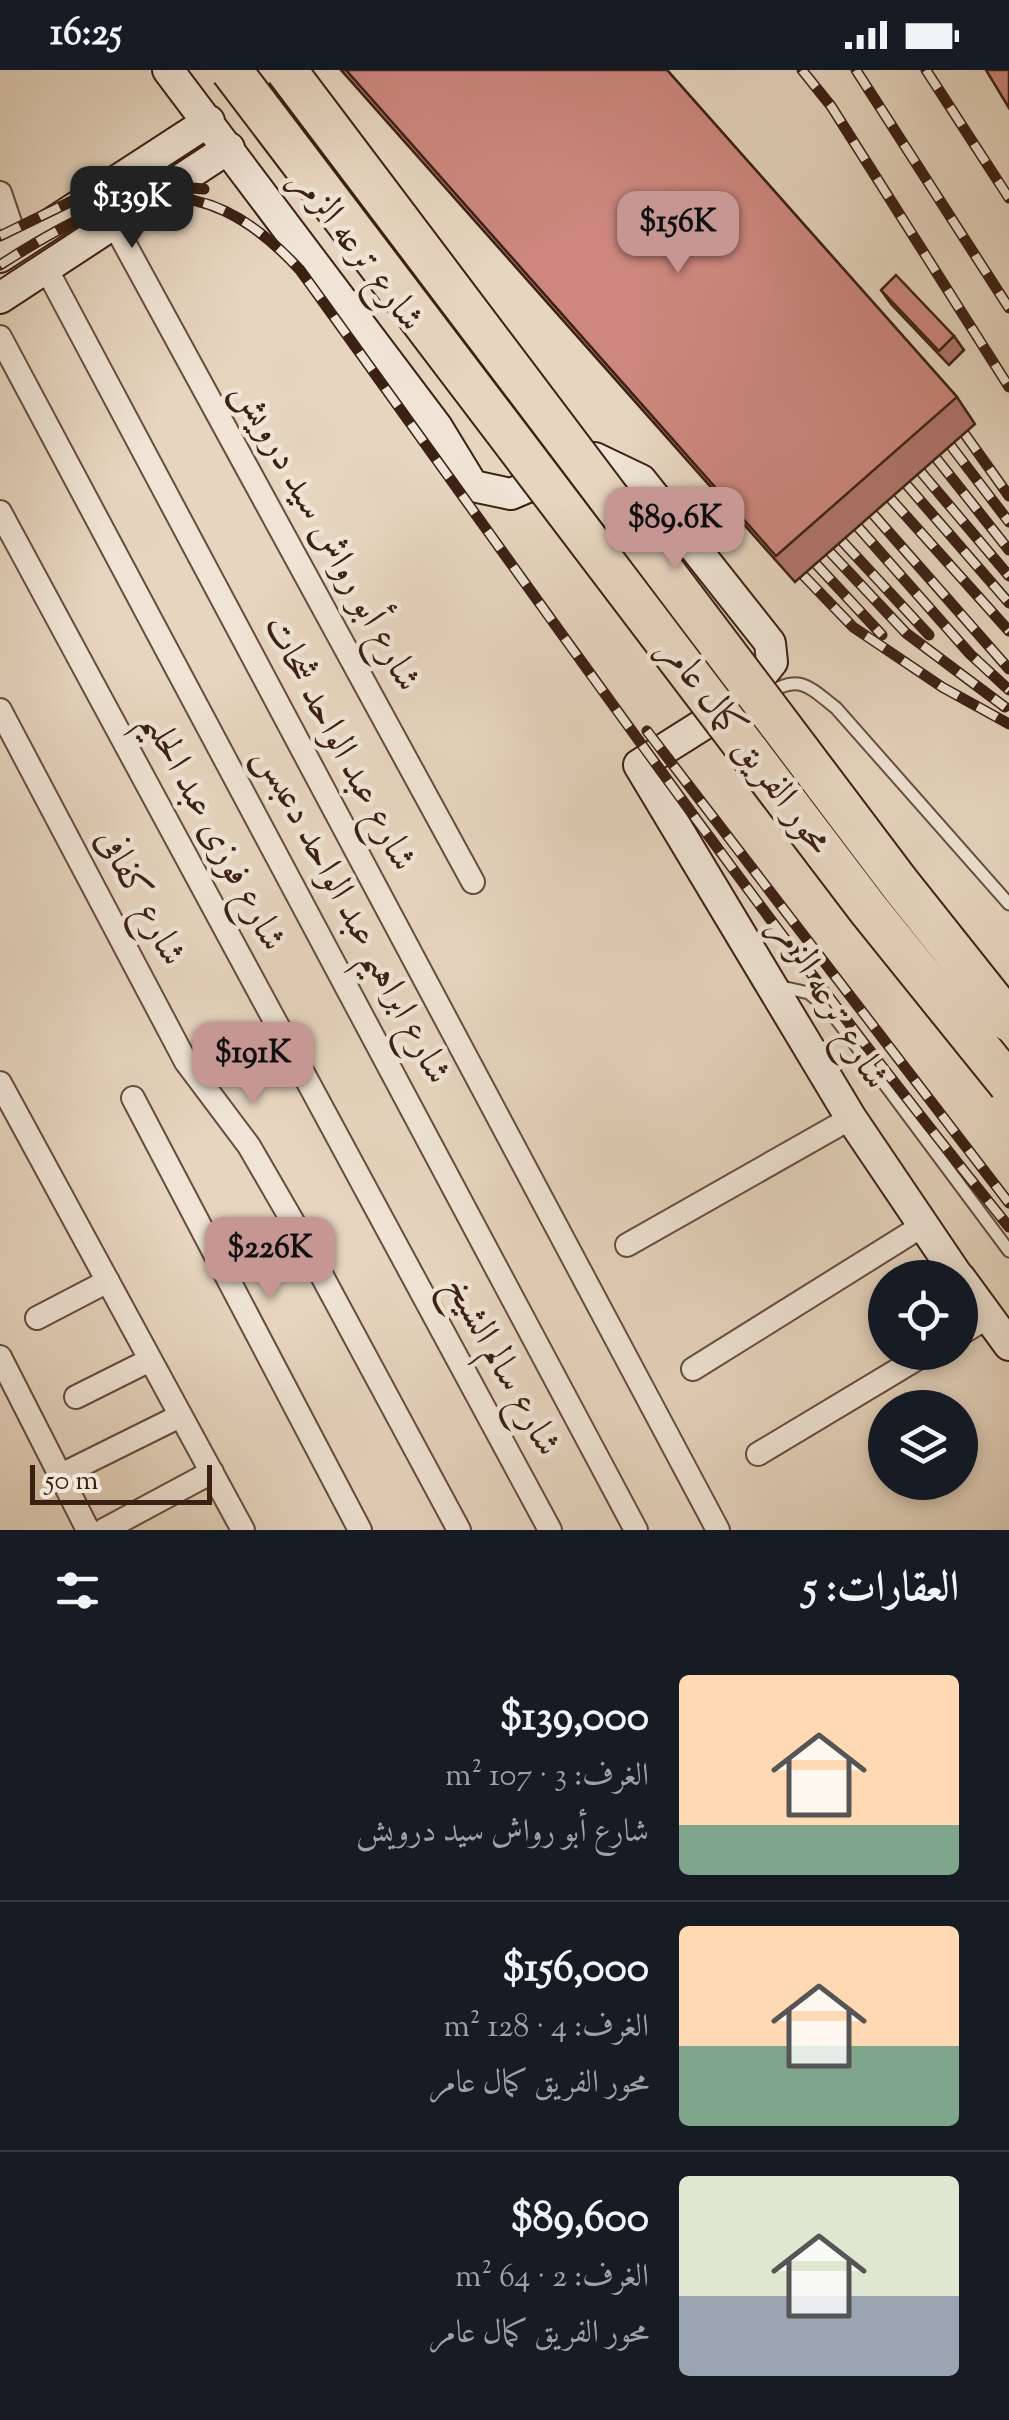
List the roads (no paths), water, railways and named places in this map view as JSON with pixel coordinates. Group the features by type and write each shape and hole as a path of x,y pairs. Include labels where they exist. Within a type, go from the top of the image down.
{"highway":[{"name":"محور الفريق كمال عامر","path":"231,70 868,909 1009,1084"},
{"name":"محور الفريق كمال عامر","path":"286,70 900,884 1009,1021"}],"street":[{"name":"شارع ترعه الزمر","path":"168,70 437,427 473,486 512,494 595,458 641,480 770,644 772,662 742,700 639,765 768,985 947,1260"},
{"path":"0,192 9,251 209,120"},
{"path":"0,298 229,148"},
{"name":"شارع أبو رواش سيد درويش","path":"115,226 473,882"},
{"name":"شارع عبد الواحد شحات","path":"47,270 718,1530"},
{"name":"شارع ابراهيم عبد الواحد دعبس","path":"0,337 636,1530"},
{"name":"شارع فوزى عبد الحليم","path":"0,512 390,1238"},
{"name":"شارع كفافى","path":"0,710 186,1062 248,1146 284,1207 459,1530"},
{"path":"0,1083 243,1530"},
{"path":"133,1098 360,1530"},
{"path":"627,1245 851,1118"},
{"path":"693,1369 922,1226"},
{"name":"شارع سالم الشيخ","path":"390,1238 550,1530"},
{"path":"36,1318 108,1281"},
{"name":"شارع ترعه الزمر","path":"978,1303 1009,1345"},
{"path":"978,1323 988,1317"},
{"path":"0,1357 88,1530"},
{"path":"76,1396 150,1360"},
{"path":"758,1454 898,1370"},
{"path":"61,1475 180,1416"},
{"path":"104,1530 212,1472"}],"lane":[{"path":"639,765 657,765 784,683 806,684 836,708 1009,904"},
{"path":"768,985 809,993 831,1012 1009,1250"}],"railway":[{"path":"802,70 831,106 1009,387"},
{"path":"856,70 1009,308"},
{"path":"926,70 1009,198"},
{"path":"0,236 113,181 204,189"},
{"path":"0,265 80,219 118,205 154,198 189,200 225,211 262,234 300,270 736,873 1009,1227"},
{"path":"964,433 1009,496"},
{"path":"951,446 1009,522"},
{"path":"936,458 1009,550"},
{"path":"921,472 1009,576"},
{"path":"906,484 1009,603"},
{"path":"890,498 1009,631"},
{"path":"873,514 1009,669"},
{"path":"858,527 970,654 1009,690"},
{"path":"842,541 929,635"},
{"path":"830,552 906,633 1005,707"},
{"path":"816,564 882,635"},
{"path":"803,575 853,627 942,687 1009,724"},
{"path":"647,731 1009,1203"}]}
